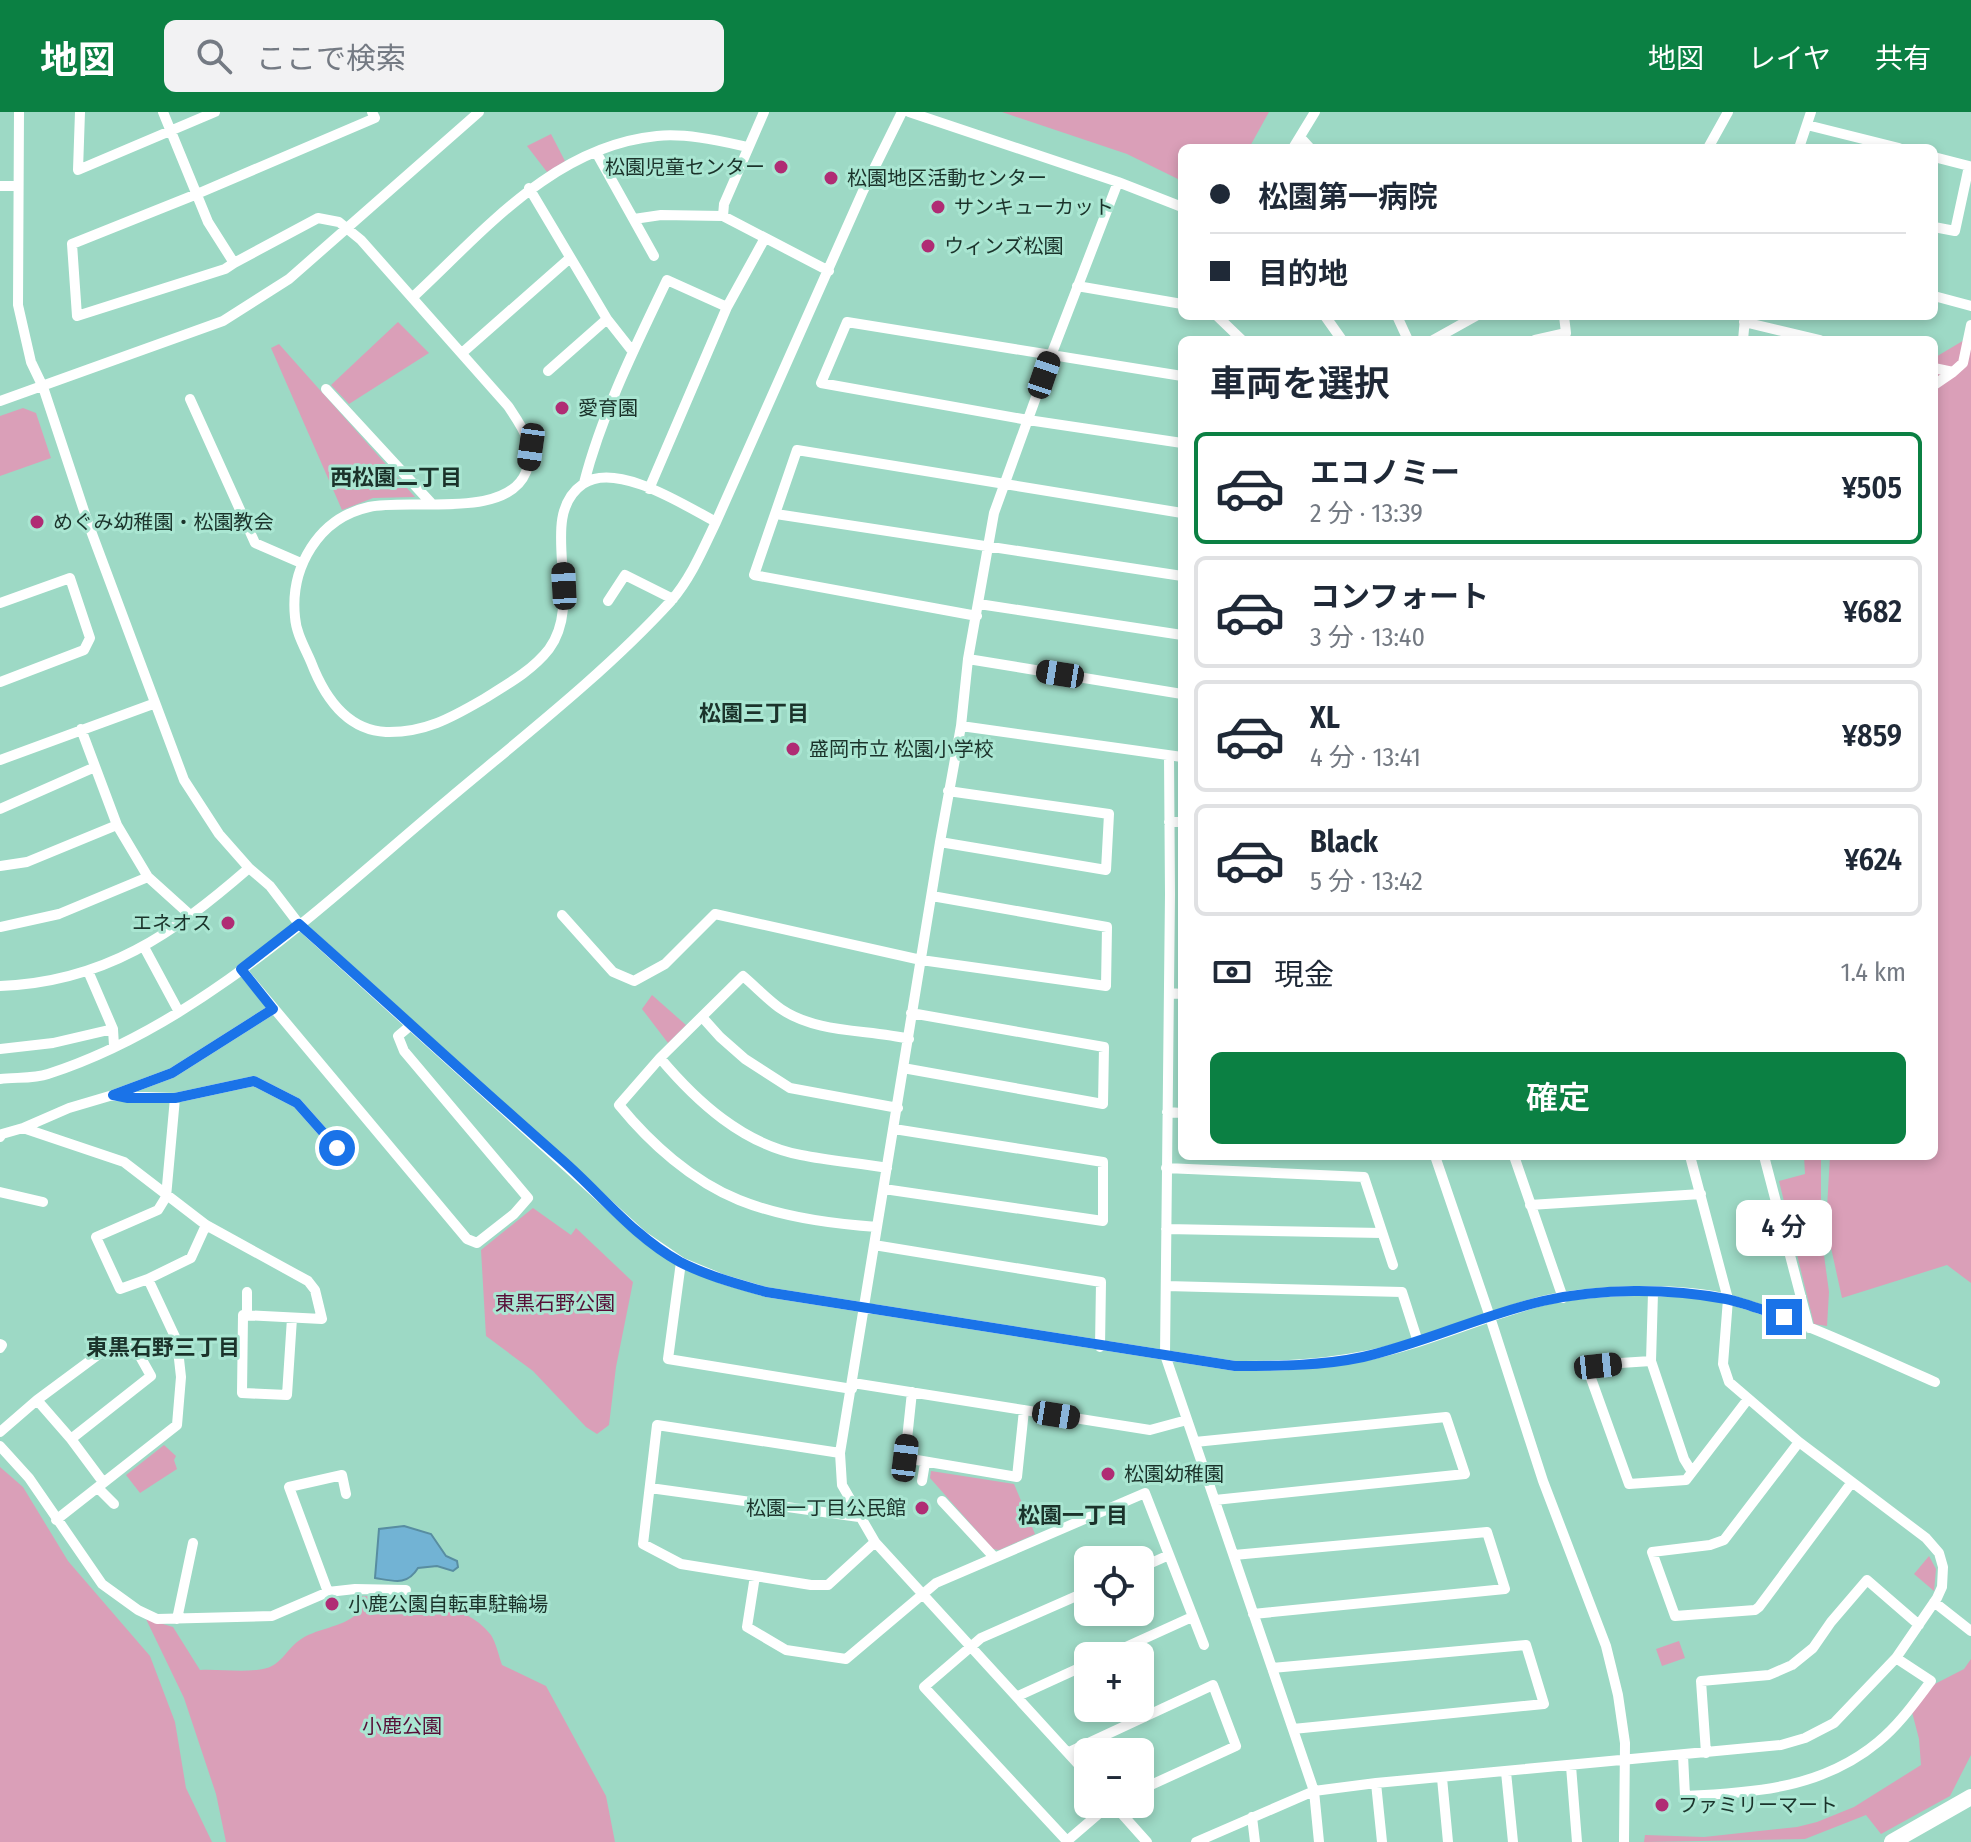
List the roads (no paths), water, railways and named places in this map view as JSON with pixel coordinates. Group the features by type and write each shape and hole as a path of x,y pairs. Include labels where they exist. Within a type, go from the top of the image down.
{"highway":[{"path":"1892,1842 1971,1797"}],"street":[{"path":"19,112 18,305 31,362 43,387 153,704 184,780 219,834 270,886 299,924 564,1162 608,1207 681,1262 766,1292 1235,1366 1297,1366 1361,1357 1544,1301 1563,1298 1603,1293 1653,1293 1728,1299 1809,1328 1935,1382"},
{"path":"80,112 78,170 215,112"},
{"path":"163,112 197,194 220,242 234,263"},
{"path":"372,112 375,118 72,244 77,316 225,269 318,218 339,222 361,240 413,297 523,428 531,447 528,466 518,483 500,498 470,503 379,505 355,511 324,531 301,563 294,591 295,619 327,697 350,719 380,731 405,732 433,726 451,718 535,665 550,647 561,624 565,603 561,516 571,493 584,483 599,477 615,476 716,522"},
{"path":"723,216 724,204 764,112"},
{"path":"0,1079 46,1075 114,1046 179,1012 241,969 540,721 616,655 673,599 692,570 716,522 863,191 902,112"},
{"path":"909,112 1118,182 1178,205"},
{"path":"1296,144 1315,112"},
{"path":"1710,144 1728,112"},
{"path":"1800,144 1811,112"},
{"path":"0,401 223,321 289,279 345,227 403,181 472,114"},
{"path":"1807,125 1883,144"},
{"path":"413,297 529,188 557,170 596,152 659,135 748,147"},
{"path":"1300,137 1306,144"},
{"path":"596,152 654,256"},
{"path":"1938,158 1969,166 1955,231 1938,228"},
{"path":"1074,1758 875,1542 842,1485 840,1453 994,513 1118,182"},
{"path":"0,186 17,186"},
{"path":"529,188 607,319 633,352"},
{"path":"634,219 661,215 723,216 829,271"},
{"path":"649,489 727,307 765,238"},
{"path":"462,353 570,258"},
{"path":"584,483 591,456 633,352 667,280 727,307"},
{"path":"1077,286 1178,303"},
{"path":"1938,297 1971,306"},
{"path":"548,371 607,319"},
{"path":"1221,320 1238,336"},
{"path":"1449,320 1454,328"},
{"path":"1440,336 1469,320"},
{"path":"1553,336 1566,333 1564,320"},
{"path":"1748,320 1806,336"},
{"path":"1178,375 847,322 821,383 1028,420 1178,442"},
{"path":"1938,382 1963,363 1971,325"},
{"path":"1938,369 1953,372"},
{"path":"326,389 432,504"},
{"path":"190,399 255,543 301,563"},
{"path":"1178,512 797,450 754,575 978,610 1178,635"},
{"path":"776,514 1178,575"},
{"path":"608,601 625,575 673,599"},
{"path":"0,603 70,578 90,638 84,650 0,682"},
{"path":"968,659 1178,693"},
{"path":"0,760 153,704"},
{"path":"961,726 1178,757"},
{"path":"81,729 117,825 148,877 189,914"},
{"path":"1169,757 1165,1355 1314,1791 1319,1842"},
{"path":"0,809 95,767"},
{"path":"940,842 1106,870 1109,814 948,791"},
{"path":"1169,822 1178,822"},
{"path":"0,866 27,862 117,825"},
{"path":"0,986 26,985 88,971 144,947 174,929 249,868"},
{"path":"0,927 59,914 148,877"},
{"path":"1169,879 1178,880"},
{"path":"562,915 613,972 634,981 665,964 715,914 921,960 1106,986 1107,927 932,896"},
{"path":"1168,936 1178,936"},
{"path":"144,947 179,1012"},
{"path":"241,969 467,1239 477,1243 506,1221 528,1198 404,1051 398,1036 411,1025"},
{"path":"88,971 113,1029 114,1046"},
{"path":"877,1227 848,1225 738,1200 687,1171 638,1128 619,1105 660,1058 743,976 781,1009 802,1020 833,1028 909,1039"},
{"path":"1169,993 1178,994"},
{"path":"0,1137 69,1108 172,1073 273,1009"},
{"path":"903,1068 1103,1104 1104,1047 911,1013"},
{"path":"702,1017 745,1059 790,1088 898,1108"},
{"path":"0,1049 53,1043 113,1029"},
{"path":"1167,1055 1178,1055"},
{"path":"660,1058 684,1086 716,1114 753,1139 799,1155 887,1168"},
{"path":"113,1095 175,1098 254,1081 297,1103 337,1148"},
{"path":"175,1098 166,1197 158,1210 96,1237 120,1289 191,1258 206,1225"},
{"path":"1167,1112 1178,1113"},
{"path":"23,1128 124,1162 206,1225 308,1281 315,1290 322,1319 243,1315 242,1393 287,1395 292,1318"},
{"path":"884,1189 1103,1221 1103,1162 894,1129"},
{"path":"1436,1160 1543,1481 1606,1646 1625,1743 1624,1842"},
{"path":"1515,1160 1563,1298"},
{"path":"1196,1842 1314,1791 1781,1745 1834,1723 1896,1658 1942,1587 1944,1571 1939,1553 1926,1538 1799,1442 1729,1382 1723,1364 1728,1299 1691,1160"},
{"path":"1765,1160 1809,1328"},
{"path":"1166,1168 1364,1177 1393,1265"},
{"path":"0,1192 43,1202"},
{"path":"1530,1205 1701,1194"},
{"path":"1166,1229 1382,1233"},
{"path":"874,1245 1101,1282 1100,1347"},
{"path":"681,1262 668,1359 912,1392 1150,1430 1187,1420"},
{"path":"56,1520 177,1425 181,1377 177,1341 148,1279"},
{"path":"1166,1286 1402,1292 1418,1342"},
{"path":"247,1292 247,1314"},
{"path":"1653,1293 1651,1361 1684,1459 1692,1472"},
{"path":"0,1432 37,1400 118,1340 132,1342 151,1376 71,1439"},
{"path":"1651,1361 1590,1365 1588,1370 1629,1484 1686,1480 1748,1399"},
{"path":"912,1392 905,1458 925,1463 1017,1477 1024,1410"},
{"path":"37,1400 71,1439 114,1504"},
{"path":"1195,1442 1446,1417 1465,1474 1215,1500"},
{"path":"840,1453 657,1425 643,1544 681,1564 811,1585 828,1585 875,1542"},
{"path":"1799,1442 1724,1540 1710,1545 1652,1552 1675,1616 1755,1610 1759,1607 1852,1482"},
{"path":"0,1446 29,1478 102,1584 138,1610 157,1619 272,1616 328,1592 406,1590"},
{"path":"922,1481 925,1463"},
{"path":"328,1592 289,1487 342,1475 346,1494"},
{"path":"650,1488 859,1517"},
{"path":"755,1576 747,1627 786,1650 846,1659 936,1583 1145,1493 1204,1645"},
{"path":"942,1501 994,1557"},
{"path":"1234,1555 1487,1532 1505,1589 1253,1614"},
{"path":"177,1619 193,1543"},
{"path":"1154,1562 1169,1555"},
{"path":"1706,1753 1701,1681 1769,1675 1792,1665 1813,1648 1867,1580 1919,1625"},
{"path":"1074,1597 981,1638 924,1687 1067,1841 1095,1818"},
{"path":"1934,1602 1971,1631"},
{"path":"1137,1642 1192,1617"},
{"path":"1272,1668 1526,1645 1544,1704 1293,1729"},
{"path":"1683,1755 1685,1796 1791,1786 1842,1767 1881,1740 1931,1681 1896,1658"},
{"path":"1018,1696 1074,1670"},
{"path":"1099,1738 1213,1685 1236,1746 1154,1784"},
{"path":"1069,1752 1074,1750"},
{"path":"1571,1766 1577,1842"},
{"path":"1506,1772 1513,1842"},
{"path":"1442,1778 1448,1842"},
{"path":"1376,1783 1382,1842"},
{"path":"1252,1817 1255,1842"},
{"path":"1125,1818 1147,1842"}],"water":[{"path":"404,1526 431,1534 446,1556 457,1561 458,1567 453,1571 437,1566 418,1568 409,1578 400,1581 375,1578 379,1529"}],"place":[{"name":"松園児童センター","path":"781,167"},
{"name":"松園地区活動センター","path":"831,178"},
{"name":"サンキューカット","path":"938,207"},
{"name":"ウィンズ松園","path":"928,246"},
{"name":"愛育園","path":"562,408"},
{"name":"めぐみ幼稚園・松園教会","path":"37,522"},
{"name":"盛岡市立 松園小学校","path":"793,749"},
{"name":"エネオス","path":"228,923"},
{"name":"松園幼稚園","path":"1108,1474"},
{"name":"松園一丁目公民館","path":"922,1508"},
{"name":"小鹿公園自転車駐輪場","path":"332,1604"},
{"name":"ファミリーマート","path":"1662,1805"}],"district":[{"name":"西松園二丁目","path":"396,477"},
{"name":"松園三丁目","path":"754,713"},
{"name":"東黒石野三丁目","path":"163,1347"},
{"name":"松園一丁目","path":"1073,1515"}],"park label":[{"name":"東黒石野公園","path":"555,1303"},
{"name":"小鹿公園","path":"402,1726"}]}
